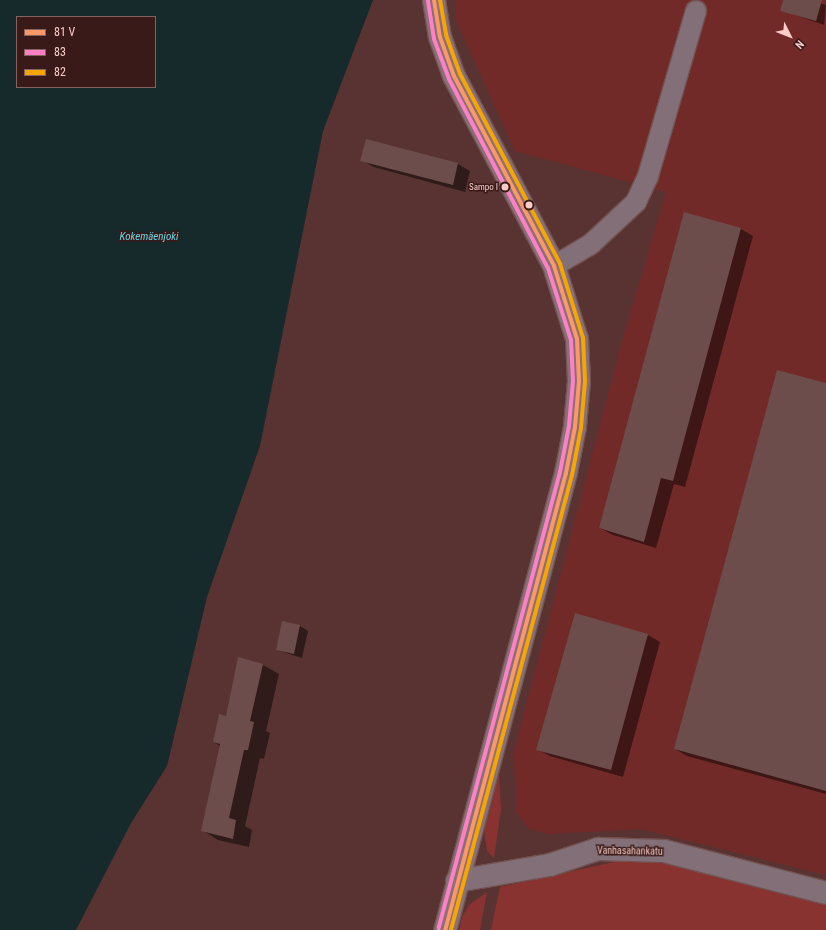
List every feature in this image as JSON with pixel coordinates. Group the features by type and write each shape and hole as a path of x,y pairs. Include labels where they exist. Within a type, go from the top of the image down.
{"main road":[{"path":"434,0 440,37 454,76 554,266 577,339 579,381 575,427 566,473 445,930"}],"street":[{"path":"554,266 591,244 636,202 648,176 696,11"},
{"name":"Vanhasahankatu","path":"457,881 550,865 598,849 664,851 826,893"}],"shaded area":[{"path":"456,0 826,0 826,875 641,829 549,834 529,829 516,812 514,751 622,341 666,192 515,151 455,18"},
{"path":"499,772 501,809 494,858 487,851 484,830 485,815 496,773"},
{"path":"623,860 672,864 826,905 826,930 491,930 500,887"},
{"path":"487,892 480,930 459,930 462,917 469,905"}],"water":[{"name":"Kokemäenjoki","path":"0,0 373,0 323,131 260,446 207,597 167,766 131,823 76,930 0,930"}],"building":[{"path":"783,0 822,0 816,21 780,11"},
{"path":"366,139 458,163 453,185 360,161"},
{"path":"684,212 741,228 673,481 661,478 644,542 599,528"},
{"path":"777,370 826,383 826,791 674,749"},
{"path":"575,613 648,634 611,770 536,750"},
{"path":"282,621 300,625 294,654 276,650"},
{"path":"238,657 263,664 250,721 254,722 248,750 244,750 229,818 236,820 233,839 201,831 220,744 213,742 219,714 226,716"}],"transit line":[{"path":"434,0 440,37 454,76 554,266 577,339 579,381 575,427 566,473 445,930"},
{"name":"82","path":"440,0 446,35 460,74 560,264 583,338 585,381 581,428 572,475 451,930"},
{"name":"83","path":"428,1 434,39 449,79 548,268 571,340 573,381 569,426 560,472 439,928"}],"place":[{"name":"Sampo I","path":"505,187"}]}
